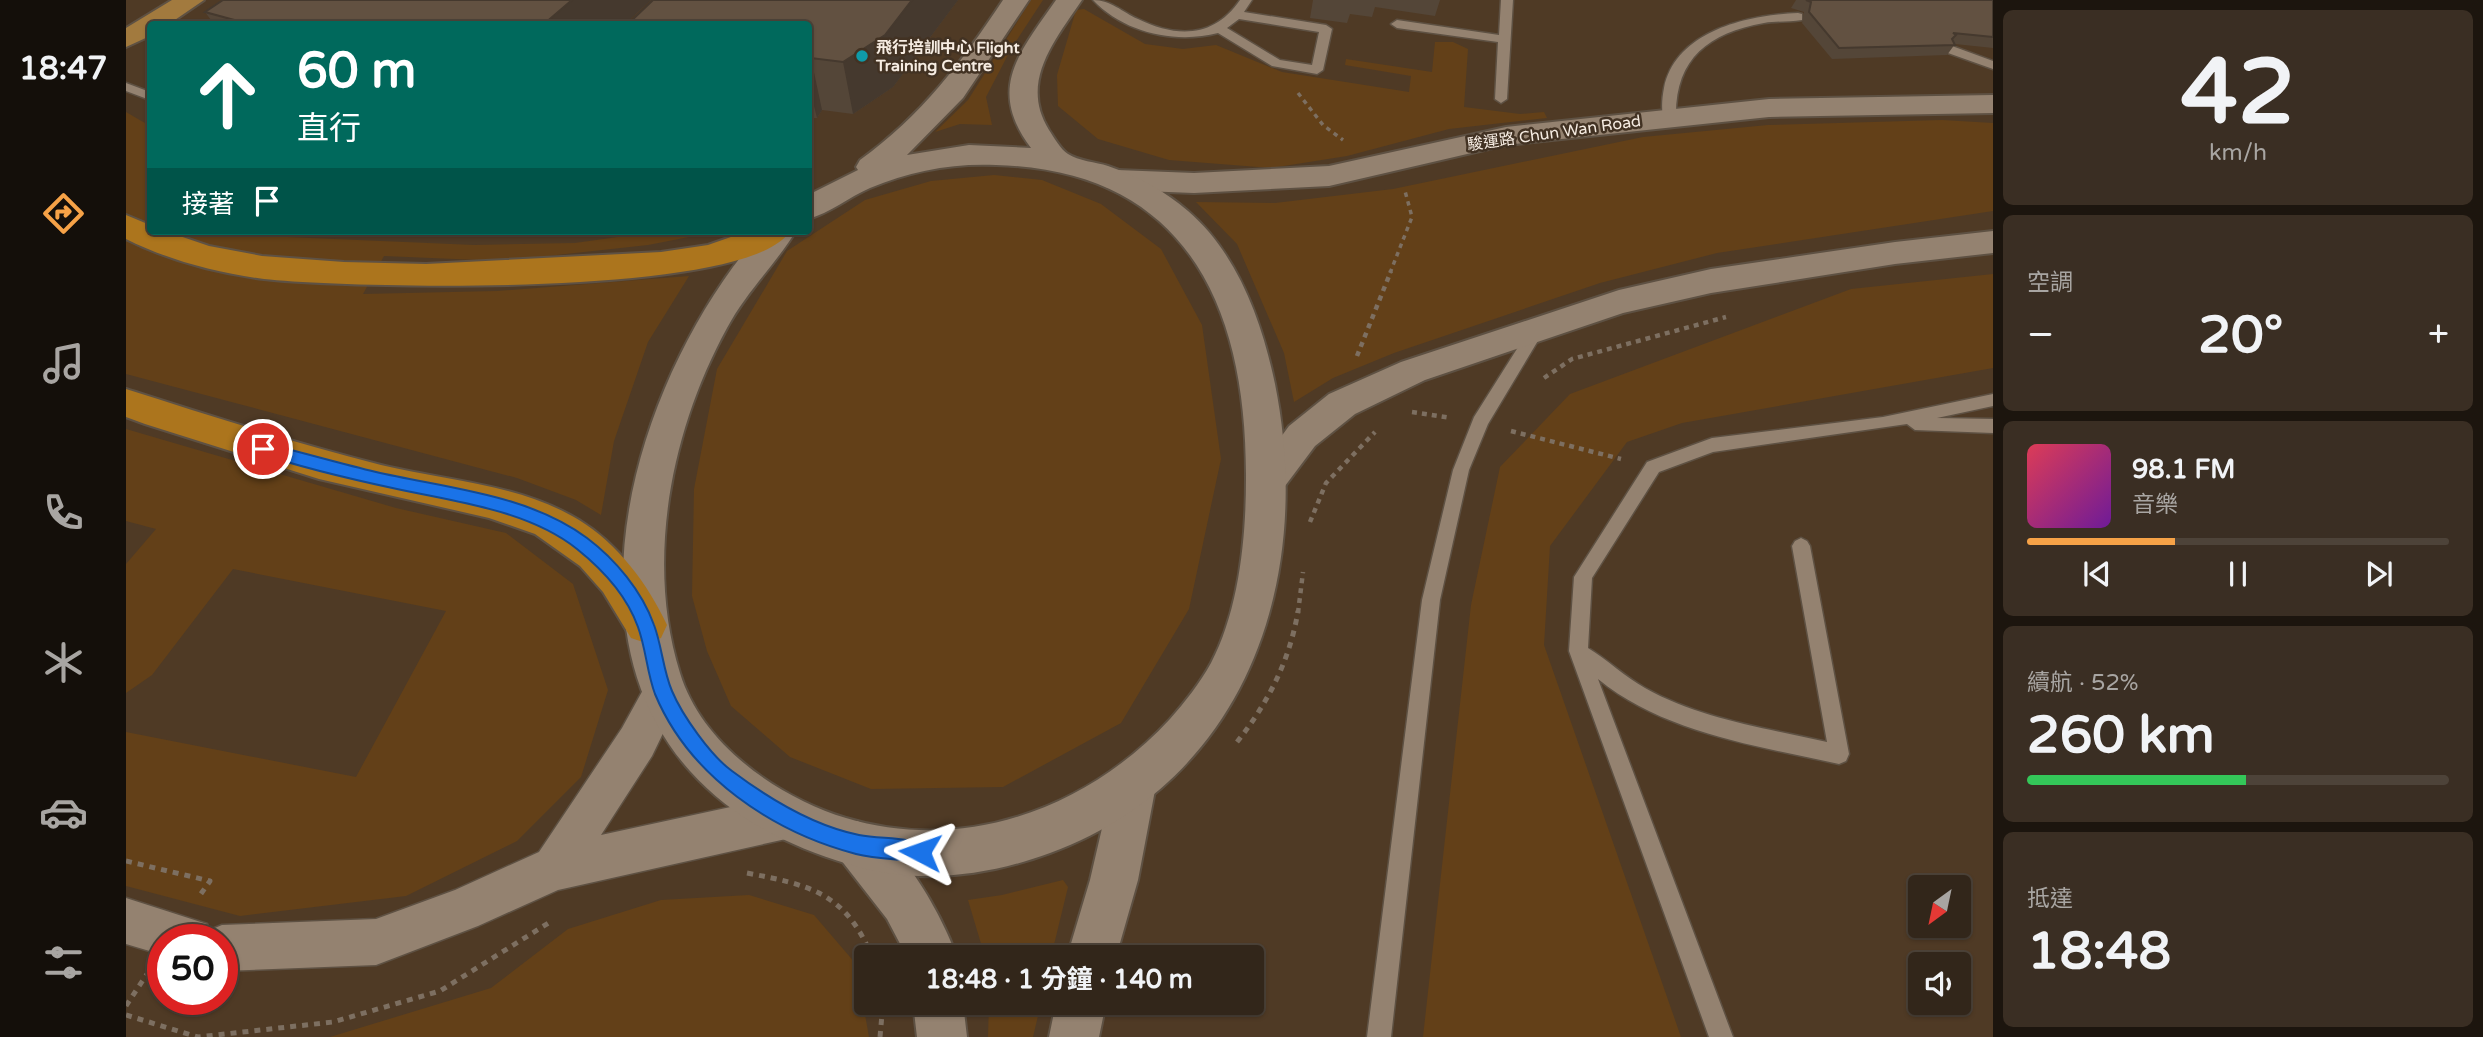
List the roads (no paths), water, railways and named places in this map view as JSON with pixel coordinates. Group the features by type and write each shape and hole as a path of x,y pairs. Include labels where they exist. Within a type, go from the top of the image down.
{"highway":[{"path":"126,226 156,241 219,259 295,270 391,274 554,270 677,262 740,249 766,235"},
{"path":"126,402 201,430 284,455 478,500 550,523 581,543 607,565 628,592 646,625"}],"main road":[{"path":"155,21 191,0"},
{"path":"815,204 887,156 934,116 969,75 1016,0"},
{"path":"1058,162 1027,120 1020,84 1027,65 1069,0"},
{"path":"126,38 147,26"},
{"name":"駿運路 Chun Wan Road","path":"1117,180 1194,183 1329,176 1506,136 1769,107 1993,104"},
{"path":"776,235 732,285 697,347 668,419 649,503 644,575 646,625 663,692 680,724 723,776 786,817 857,844 897,851 931,852 988,847 1061,826 1099,808 1135,785 1173,750 1215,696 1233,664 1255,584 1266,483 1260,396 1252,357 1227,285 1196,237 1172,214 1117,180 1058,162 1003,155 938,158 900,166 815,204"},
{"path":"1266,483 1302,436 1342,404 1413,370 1619,302 1711,281 1895,253 1993,242"},
{"path":"1095,945 1114,880 1135,785"},
{"path":"857,844 904,902 927,945"},
{"path":"940,1015 942,1037"},
{"path":"1074,1037 1079,1015"}],"street":[{"path":"555,868 637,742 663,692"},
{"path":"238,947 376,942 462,910 555,868 786,817"},
{"path":"126,921 147,934"}],"lane":[{"path":"1098,0 1117,16 1146,29 1185,37 1218,29 1239,15 1246,0"},
{"path":"1501,99 1507,0"},
{"path":"1218,29 1276,63 1317,70 1326,29 1239,15"},
{"path":"1669,117 1670,91 1675,74 1699,45 1739,26 1798,16"},
{"path":"1397,24 1504,39"},
{"path":"1952,50 1993,65"},
{"path":"126,87 147,92"},
{"path":"1379,1037 1431,600 1461,470 1480,422 1537,329"},
{"path":"1727,1036 1578,651 1583,577 1653,467 1712,445 1883,423 1993,400"},
{"path":"1883,423 1993,426"},
{"path":"1578,651 1610,680 1637,696 1687,717 1839,754 1801,546"}],"place":[{"name":"飛行培訓中心 Flight Training Centre","path":"862,56"}]}
